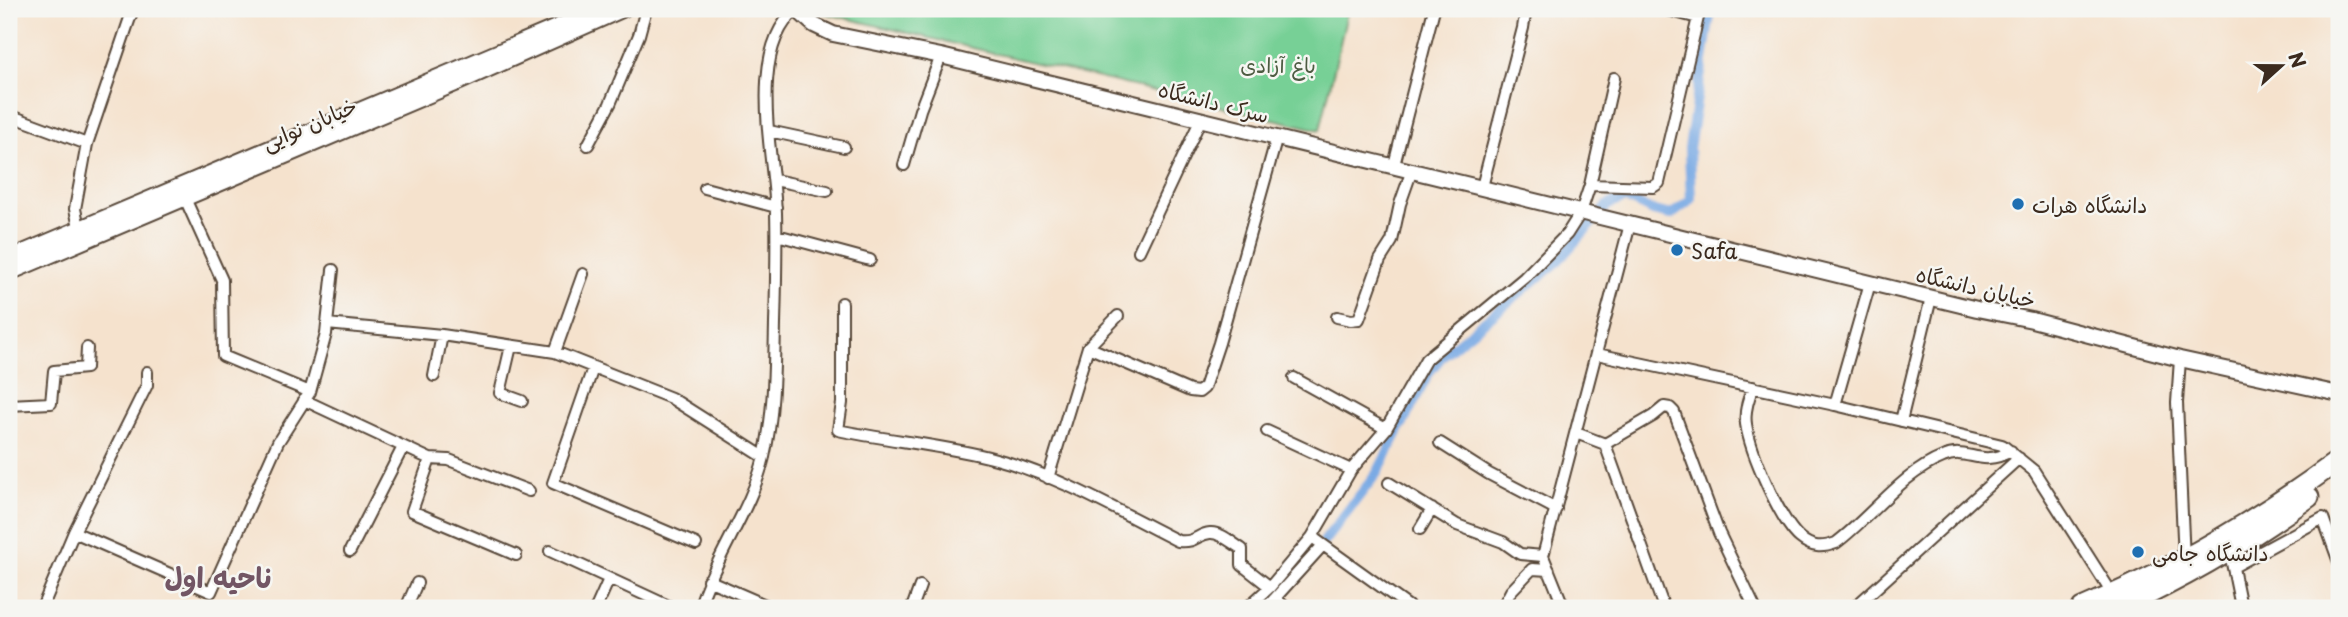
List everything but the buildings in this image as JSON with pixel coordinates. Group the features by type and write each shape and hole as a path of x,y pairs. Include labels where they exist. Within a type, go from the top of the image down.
{"highway":[{"path":"2116,602 2258,516 2339,460"},
{"path":"2082,608 2116,602 2231,559 2339,474"}],"street":[{"path":"79,227 75,209 87,144 133,9"},
{"name":"خیابان نوایی","path":"9,273 182,192 599,9"},
{"name":"خیابان نوایی","path":"9,258 79,227 182,192 460,82 624,9"},
{"path":"588,145 615,93 639,35 646,9"},
{"path":"699,608 708,580 755,485 764,457 774,394 777,235 766,78 768,60 786,18 796,9"},
{"name":"سرک دانشگاه","path":"796,9 814,25 833,34 941,56 1592,215"},
{"path":"807,9 814,25"},
{"path":"1394,166 1434,9"},
{"path":"1482,187 1526,9"},
{"path":"1590,185 1653,187 1658,183 1699,13 1664,9"},
{"path":"904,165 920,110 941,56"},
{"path":"1247,608 1270,587 1312,537 1352,470 1386,429 1426,359 1539,264 1567,234 1592,215 1590,185 1614,78"},
{"path":"9,115 87,144"},
{"path":"1139,251 1201,119"},
{"path":"769,131 844,147"},
{"path":"1088,348 1190,391 1199,392 1204,388 1277,137"},
{"path":"1337,317 1359,319 1380,260 1392,241 1400,204 1412,170"},
{"path":"775,180 827,191"},
{"path":"705,188 776,207"},
{"path":"182,192 222,280 223,356 430,460 449,460 528,491"},
{"name":"خیابان دانشگاه","path":"1592,215 2032,320 2180,359 2339,394"},
{"path":"1564,608 1544,556 1630,224"},
{"path":"777,235 870,260"},
{"path":"74,532 211,593 278,442 307,396 327,324 332,270"},
{"path":"555,352 583,274"},
{"path":"1835,405 1870,283"},
{"path":"1901,421 1931,298"},
{"path":"842,303 842,403 838,430 952,448 1000,460 1048,478 1178,541 1191,542 1209,533 1217,534 1242,549 1242,565 1270,587"},
{"path":"1048,478 1088,348 1118,316"},
{"path":"327,324 442,335 555,352 671,398 764,457"},
{"path":"434,376 442,335"},
{"path":"511,346 500,393 522,401"},
{"path":"9,405 51,403 54,371 86,368 88,348"},
{"path":"1597,354 2000,444 2034,471 2116,602"},
{"path":"2180,359 2178,403 2184,560"},
{"path":"593,368 553,482 696,544"},
{"path":"41,608 74,532 147,385 147,372"},
{"path":"1294,378 1386,429"},
{"path":"1753,387 1747,402 1746,422 1749,437 1777,506 1799,538 1812,546 1823,548 1836,543 1917,471 1944,456 1957,453 1981,460 2015,454"},
{"path":"1605,444 1664,407 1674,412 1719,533 1755,608"},
{"path":"1267,431 1352,470"},
{"path":"1576,433 1605,444 1664,608"},
{"path":"1440,443 1489,474 1556,509"},
{"path":"350,551 403,447"},
{"path":"1854,608 2015,454"},
{"path":"430,460 412,511 516,555"},
{"path":"1389,483 1457,525 1503,542 1520,554 1544,556"},
{"path":"1420,529 1432,509"},
{"path":"2239,608 2231,559 2323,518 2339,562"},
{"path":"1312,537 1408,606"},
{"path":"1266,608 1323,545"},
{"path":"550,551 673,608"},
{"path":"1502,608 1511,592 1532,569 1549,570"},
{"path":"596,608 609,579"},
{"path":"708,580 772,608"},
{"path":"406,608 417,583"},
{"path":"912,608 920,586"},
{"path":"1275,598 1286,608"}],"green space":[{"name":"باغ آزادی","path":"819,9 1348,9 1320,130 819,12"}],"waterway":[{"path":"1318,549 1377,473 1430,371 1443,355 1556,263 1608,205 1625,198 1653,211 1671,215 1691,200 1689,148 1711,9"},
{"path":"2339,529 2335,537 2339,546"}],"place":[{"name":"دانشگاه هرات","path":"2018,204"},
{"name":"Safa","path":"1677,250"},
{"name":"دانشگاه جامی","path":"2138,552"}],"district":[{"name":"ناحیه اول","path":"218,576"}]}
